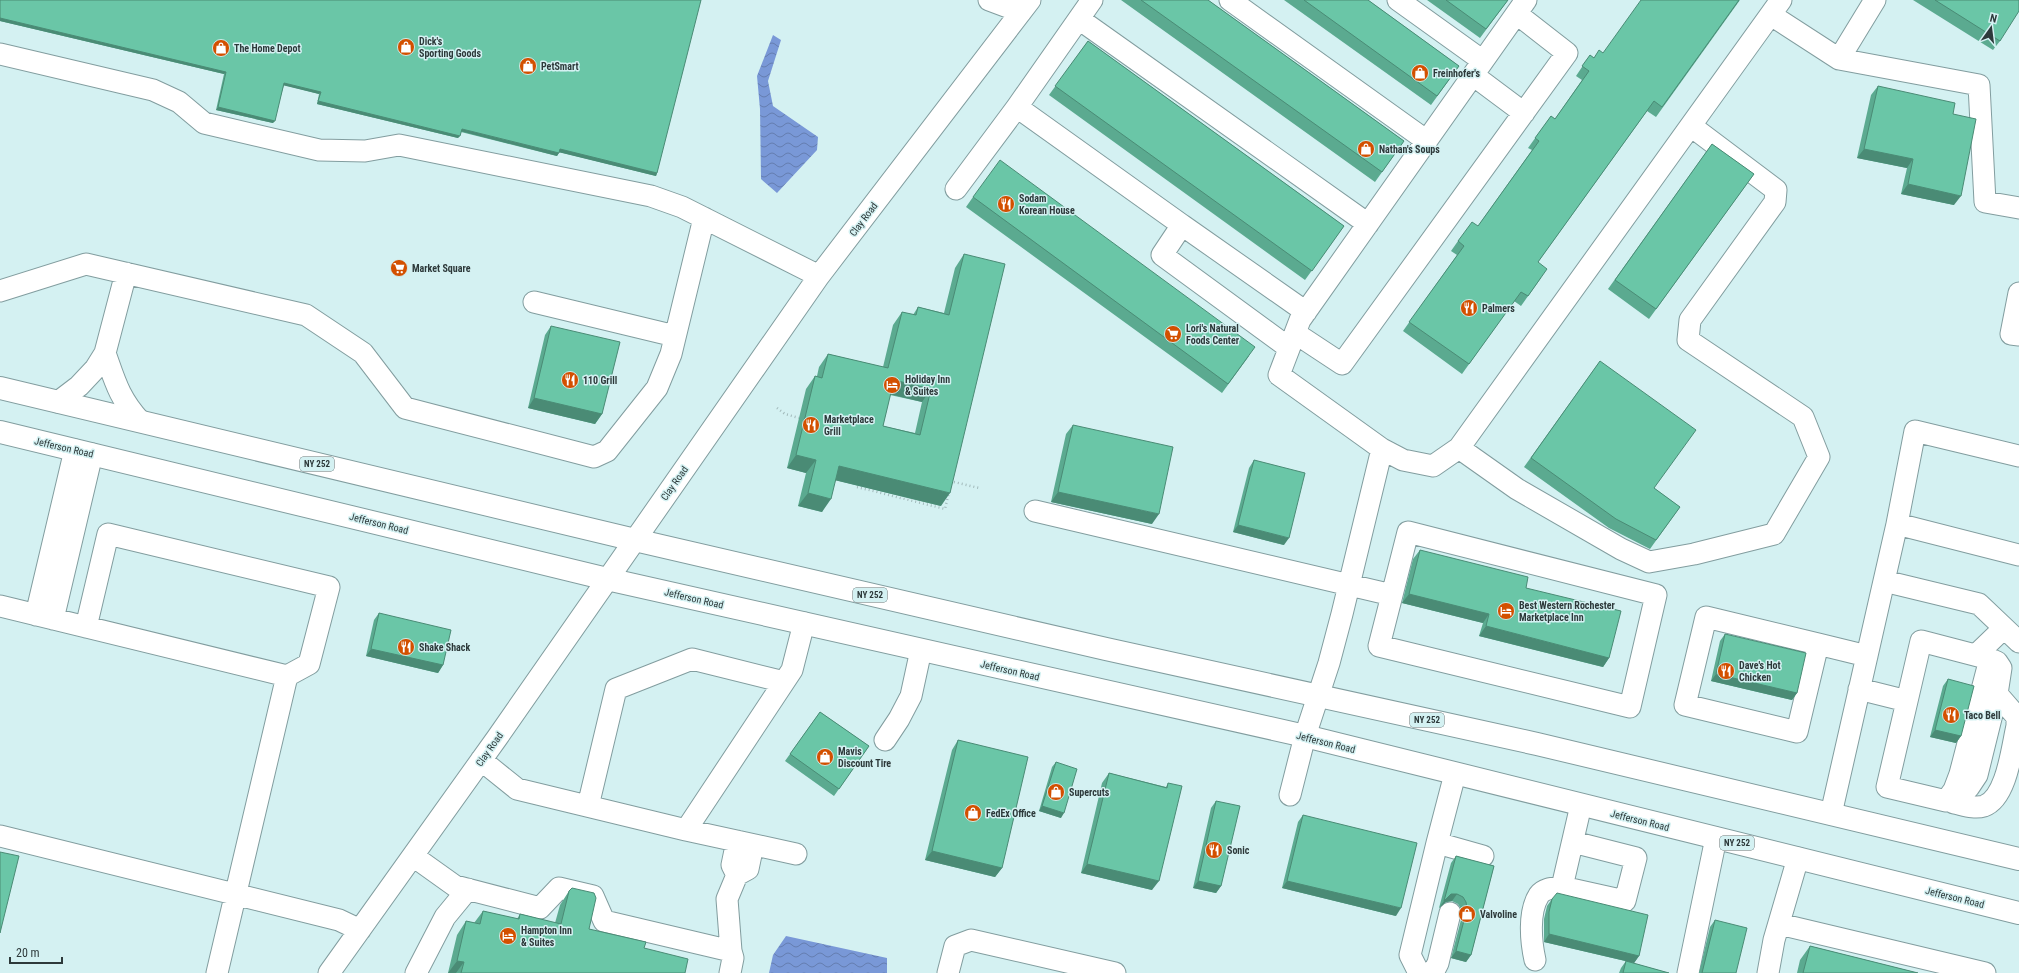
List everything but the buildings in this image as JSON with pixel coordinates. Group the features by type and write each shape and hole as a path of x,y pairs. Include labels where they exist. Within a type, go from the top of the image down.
{"main road":[{"name":"NY 252","path":"0,388 634,540 1099,648 1537,744 2019,859"},
{"name":"Jefferson Road","path":"0,432 607,579 1305,736 2019,913"}],"street":[{"path":"989,0 1025,6"},
{"path":"956,189 1017,107 1092,0"},
{"path":"1230,0 1427,141"},
{"path":"1398,0 1478,68 1524,113"},
{"path":"1839,59 1875,0"},
{"name":"Clay Road","path":"329,973 482,760 819,276 1025,6"},
{"path":"1182,225 1162,255 1292,341 1342,364 1568,53 1521,7 1306,312 1292,341 1279,376 1382,448 1403,460 1433,466 1459,448 1776,7 1839,59 1979,84 1985,202 2019,208"},
{"path":"1079,19 1368,224"},
{"path":"0,54 153,90 179,102 204,123 311,149 365,151 399,145 651,196 682,207 819,276"},
{"path":"1017,107 1306,312"},
{"path":"1459,448 1517,490 1622,549 1649,562 1694,554 1774,534 1819,458 1803,417 1688,340 1690,320 1774,202 1776,190 1691,126"},
{"path":"0,291 86,264 306,316 363,353 405,408 594,457 607,451 657,388 671,354 704,218"},
{"path":"58,402 79,386 95,369 105,353 126,273"},
{"path":"2019,294 2011,334 2019,336"},
{"path":"534,302 675,336"},
{"path":"105,353 117,389 127,407 140,421"},
{"path":"1830,814 1897,524 1915,431 2019,456"},
{"path":"1290,795 1305,736 1329,663 1350,586 1382,448"},
{"path":"44,617 84,452"},
{"path":"1035,511 1392,595"},
{"path":"1897,524 2019,555"},
{"path":"1408,532 1656,595 1630,707 1379,646 1392,595 1408,532"},
{"path":"0,606 44,617 287,676 308,664 328,587 108,534 86,627"},
{"path":"1884,581 1979,604 2019,642"},
{"path":"1813,643 1797,732 1685,705 1706,617 1867,656"},
{"path":"686,830 792,670 804,623"},
{"path":"1950,802 1960,774 1983,657 2004,628"},
{"path":"1950,802 1969,787 1977,774 2002,668 1997,662 1983,657 1921,641 1887,787 1950,802 1974,807 1985,806 1994,800 2003,785 2017,726 2017,717 1997,694"},
{"path":"885,740 899,719 911,696 921,650"},
{"path":"588,806 616,689 692,659 784,682"},
{"path":"217,973 287,676"},
{"path":"1859,689 1907,701"},
{"path":"482,760 517,789 686,830 796,854"},
{"path":"1424,973 1418,971 1410,955 1455,774"},
{"path":"1562,887 1582,805"},
{"path":"0,836 339,920 360,930"},
{"path":"1688,973 1716,838"},
{"path":"1535,960 1530,937 1534,909 1539,895 1547,889 1562,887 1625,901 1636,858 1574,842"},
{"path":"730,973 733,958 731,951 727,899 738,875 732,865 745,843"},
{"path":"1438,843 1470,858"},
{"path":"413,856 455,886 540,908 559,888 586,894 593,896 604,922 731,951"},
{"path":"1768,973 1777,932 1798,858"},
{"path":"416,973 445,917 468,889"},
{"path":"1433,973 1438,963 1450,912"},
{"path":"1777,932 1985,973"},
{"path":"948,973 955,946 971,940 1115,973"}],"path":[{"path":"777,408 786,414 799,418"},
{"path":"856,487 945,509 954,473"},
{"path":"947,480 979,488"}],"water":[{"path":"773,35 781,40 768,81 773,106 818,137 817,150 777,193 761,179 760,109 757,76"},
{"path":"786,936 887,958 887,973 769,973 773,955"}],"place":[{"name":"Dick's Sporting Goods","path":"406,47"},
{"name":"The Home Depot","path":"221,48"},
{"name":"PetSmart","path":"528,66"},
{"name":"Freinhofer's","path":"1420,73"},
{"name":"Nathan's Soups","path":"1366,149"},
{"name":"Sodam Korean House","path":"1006,204"},
{"name":"Market Square","path":"399,268"},
{"name":"Palmers","path":"1469,308"},
{"name":"Lori's Natural Foods Center","path":"1173,334"},
{"name":"110 Grill","path":"570,380"},
{"name":"Holiday Inn & Suites","path":"892,385"},
{"name":"Marketplace Grill","path":"811,425"},
{"name":"Best Western Rochester Marketplace Inn","path":"1506,611"},
{"name":"Shake Shack","path":"406,647"},
{"name":"Dave's Hot Chicken","path":"1726,671"},
{"name":"Taco Bell","path":"1951,715"},
{"name":"Mavis Discount Tire","path":"825,757"},
{"name":"Supercuts","path":"1056,792"},
{"name":"FedEx Office","path":"973,813"},
{"name":"Sonic","path":"1214,850"},
{"name":"Valvoline","path":"1467,914"},
{"name":"Hampton Inn & Suites","path":"508,936"}]}
